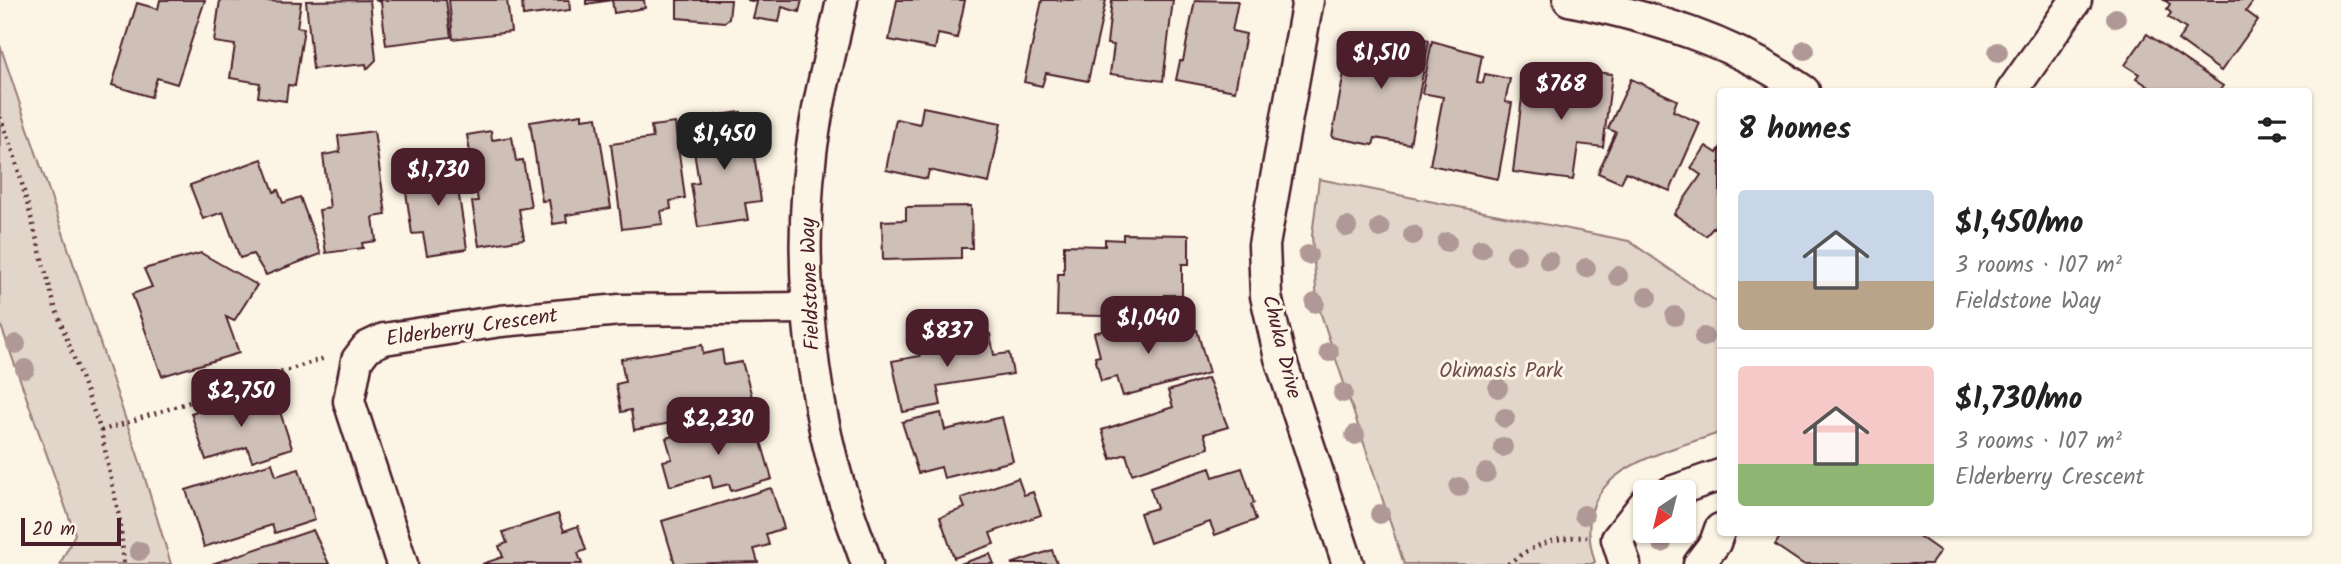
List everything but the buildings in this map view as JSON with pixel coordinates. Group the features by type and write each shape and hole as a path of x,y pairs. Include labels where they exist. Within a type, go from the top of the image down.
{"street":[{"name":"Fieldstone Way","path":"842,0 816,122 807,222 808,308 820,408 837,479 867,564"},
{"name":"Chuka Drive","path":"1308,0 1264,245 1266,296 1280,358 1348,564"},
{"path":"1569,0 1675,25 1721,44 1799,88"},
{"path":"2014,88 2076,0"},
{"name":"Elderberry Crescent","path":"357,360 367,347 384,339 501,321 620,310 808,308"},
{"path":"357,360 349,401 402,564"},
{"path":"1696,483 1717,475"},
{"path":"1625,564 1617,538 1633,518"},
{"path":"1699,564 1718,536"}],"path":[{"path":"0,117 14,154 55,307 101,431 118,509 124,564"},
{"path":"101,431 325,358 357,360"},
{"path":"1508,564 1545,542 1567,536 1587,537 1622,531"}],"green space":[{"path":"0,45 140,462 171,564 60,564 75,534 0,323"},
{"name":"Okimasis Park","path":"1319,179 1629,241 1717,302 1717,432 1642,461 1621,473 1604,488 1593,508 1589,532 1595,562 1591,564 1404,564 1317,302 1312,236"}]}
